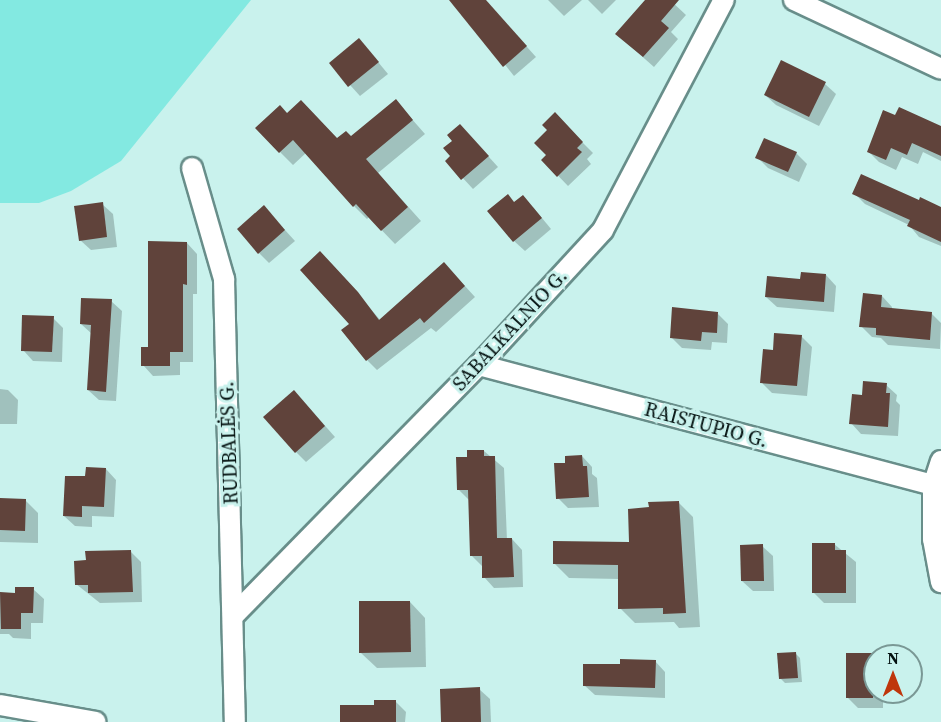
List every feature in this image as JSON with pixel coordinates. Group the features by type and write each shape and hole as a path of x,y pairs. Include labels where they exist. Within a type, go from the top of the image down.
{"street":[{"name":"SABALKALNIO G.","path":"234,615 479,365 603,230 724,0"},
{"path":"794,0 941,69"},
{"name":"RUDBALĖS G.","path":"192,168 224,279 235,722"},
{"name":"RAISTUPIO G.","path":"479,365 933,485"},
{"path":"941,461 933,485 933,539 941,582"},
{"path":"0,705 96,722"}],"shaded area":[{"path":"0,0 251,0 121,161 71,191 39,203 0,203"}],"building":[{"path":"449,0 486,0 527,46 503,67"},
{"path":"645,0 679,0 661,21 669,28 643,57 615,34"},
{"path":"359,38 379,62 348,87 329,63"},
{"path":"781,60 826,82 809,117 764,95"},
{"path":"396,99 413,120 366,159 408,207 381,231 356,204 353,207 293,140 279,153 255,128 280,105 287,113 301,100 337,138 346,131 351,136"},
{"path":"899,107 941,126 941,156 912,143 907,155 891,148 886,160 867,152 883,110 895,115"},
{"path":"555,112 583,142 577,148 582,152 557,177 541,160 546,155 534,143 547,130 542,125"},
{"path":"460,124 489,156 461,180 445,161 450,156 443,148 452,141 447,135"},
{"path":"764,138 797,152 788,172 755,158"},
{"path":"861,174 919,200 920,197 941,207 941,242 907,226 910,220 852,194"},
{"path":"508,194 514,202 523,195 542,218 513,242 487,211"},
{"path":"103,202 107,237 79,241 74,206"},
{"path":"264,205 285,230 258,254 237,229"},
{"path":"148,241 187,242 187,285 183,284 183,352 170,352 170,366 141,366 141,347 148,347"},
{"path":"320,251 358,292 379,320 444,262 465,286 424,323 420,318 366,361 341,330 349,324 300,270"},
{"path":"801,272 826,274 824,302 765,297 767,276 800,279"},
{"path":"863,293 882,295 881,307 932,312 930,340 876,335 876,328 859,327"},
{"path":"81,298 112,299 106,392 87,390 91,325 80,324"},
{"path":"672,307 718,312 717,333 702,332 701,341 670,338"},
{"path":"22,315 54,316 52,352 21,351"},
{"path":"774,333 802,335 797,386 760,383 763,349 773,350"},
{"path":"863,381 887,383 886,393 890,393 888,427 849,424 852,394 862,395"},
{"path":"294,390 325,426 295,453 263,417"},
{"path":"467,450 484,450 484,456 495,456 497,538 512,538 514,577 482,578 482,556 470,556 468,490 457,490 456,457 467,457"},
{"path":"582,455 583,466 587,466 589,497 556,499 554,463 565,463 565,456"},
{"path":"86,467 106,468 104,507 82,506 82,517 63,516 65,476 85,476"},
{"path":"0,498 26,499 25,531 0,530"},
{"path":"679,501 686,613 663,614 663,608 618,609 618,565 553,564 553,541 629,542 628,509 649,507 648,502"},
{"path":"812,543 835,543 835,550 846,550 846,593 812,593"},
{"path":"763,544 764,581 741,581 740,545"},
{"path":"131,550 133,592 88,593 88,585 75,585 74,561 86,560 85,551"},
{"path":"15,587 34,587 33,613 21,613 21,629 1,629 0,592 15,593"},
{"path":"359,601 410,601 411,652 359,653"},
{"path":"796,652 798,678 779,679 777,653"},
{"path":"846,653 863,653 863,698 846,698"},
{"path":"620,659 656,660 655,688 583,686 583,664 620,664"},
{"path":"480,687 481,722 441,722 440,689"},
{"path":"374,700 396,700 396,722 340,722 340,705 374,705"}]}
